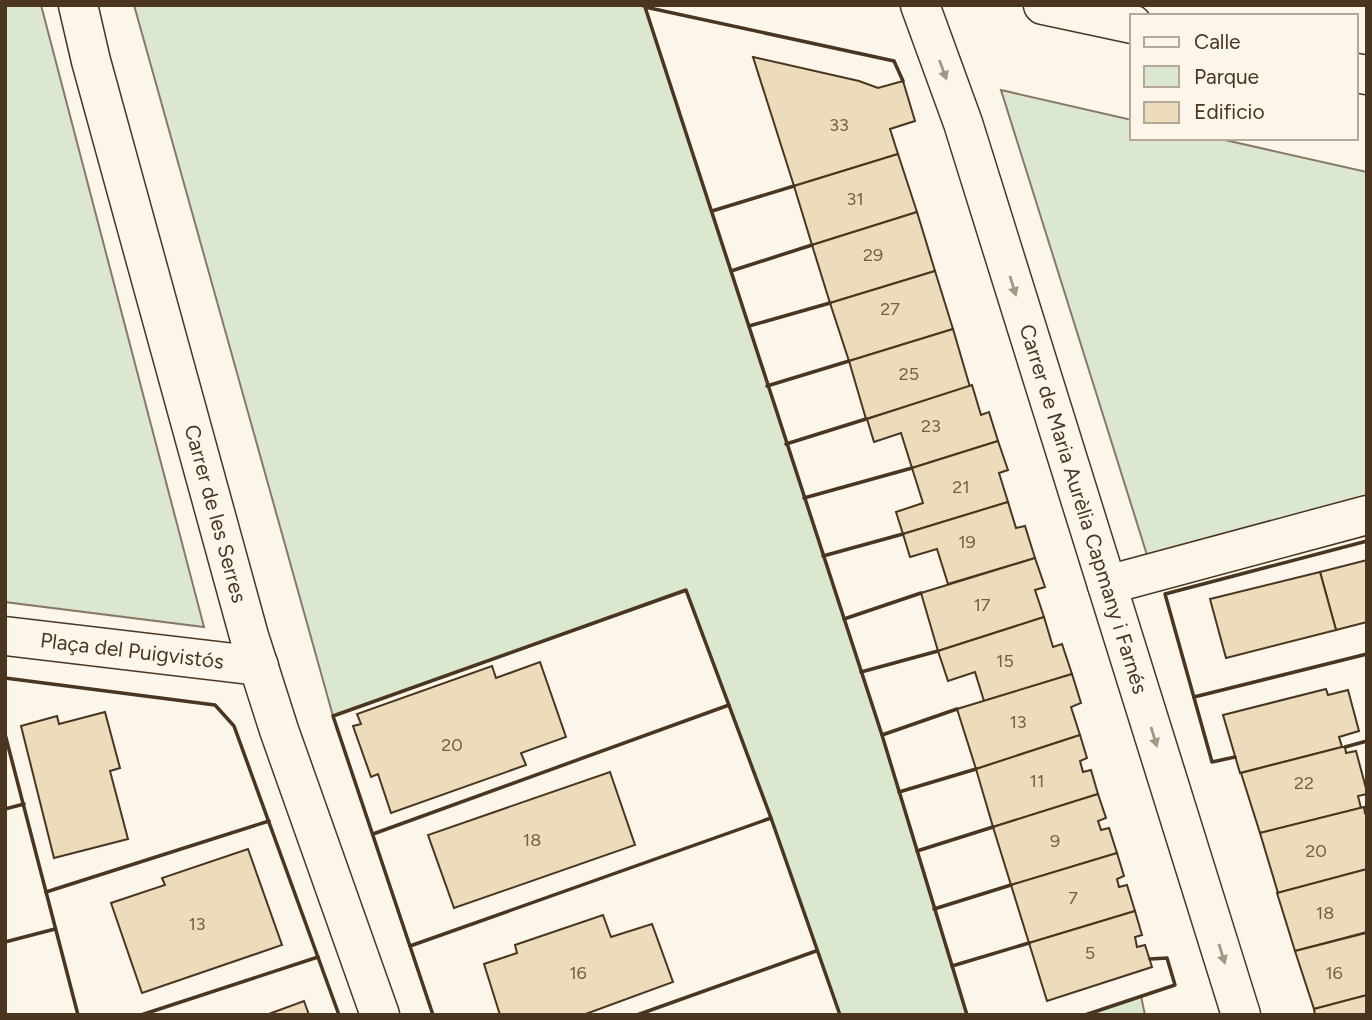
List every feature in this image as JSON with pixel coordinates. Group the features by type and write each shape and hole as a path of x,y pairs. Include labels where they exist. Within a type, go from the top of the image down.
{"street":[{"name":"Carrer de les Serres","path":"78,5 98,88 249,636 279,730 380,1015"},
{"name":"Carrer de Maria Aurèlia Capmany i Farnés","path":"920,5 963,123 1241,1015"},
{"path":"1042,5 1130,24"},
{"path":"1107,585 1367,515"},
{"name":"Plaça del Puigvistós","path":"5,636 259,666"}],"green space":[{"path":"5,5 41,5 204,627 5,602"},
{"path":"134,5 645,7 882,735 967,1015 840,1015 771,818 686,591 333,716"},
{"path":"1001,90 1130,120 1130,140 1225,140 1367,172 1367,497 1147,555"},
{"path":"1141,996 1145,1015 1085,1015"}],"building":[{"path":"753,57 859,81 878,88 903,81 915,121 890,129 898,154 794,186"},
{"path":"898,154 917,212 812,245 794,186"},
{"path":"917,212 935,271 830,303 812,245"},
{"path":"935,271 953,329 849,361 830,303"},
{"path":"953,329 970,387 866,419 849,361"},
{"path":"972,385 981,415 989,412 998,441 912,468 901,433 874,442 867,419"},
{"path":"998,441 1008,470 999,473 1008,502 903,534 896,512 923,503 912,468"},
{"path":"1008,502 1016,528 1025,526 1035,558 948,584 937,549 910,557 903,534"},
{"path":"1035,558 1045,587 1035,590 1044,617 938,651 921,593"},
{"path":"1367,560 1367,622 1336,630 1320,572"},
{"path":"1320,572 1336,630 1226,658 1210,599"},
{"path":"1044,617 1053,647 1062,644 1072,674 984,701 975,672 948,681 938,651"},
{"path":"540,662 566,737 521,753 526,765 391,813 378,774 371,777 353,726 361,724 357,714 492,666 496,678"},
{"path":"1072,674 1081,703 1071,707 1080,735 976,769 957,709"},
{"path":"1326,689 1328,695 1348,690 1359,731 1339,737 1342,747 1240,773 1223,715"},
{"path":"105,712 120,768 110,771 128,839 54,858 21,726 57,716 59,724"},
{"path":"1080,735 1087,758 1080,761 1083,772 1091,770 1098,794 993,827 976,769"},
{"path":"1345,747 1346,753 1356,751 1367,792 1358,796 1361,808 1260,833 1241,773"},
{"path":"610,772 635,845 454,908 428,835"},
{"path":"1098,794 1106,818 1098,821 1101,830 1109,828 1117,853 1011,885 993,827"},
{"path":"1364,807 1365,813 1367,812 1367,869 1278,893 1260,833"},
{"path":"248,849 282,945 142,993 111,903 165,885 162,878"},
{"path":"1117,853 1124,876 1117,879 1119,887 1127,885 1135,911 1029,943 1011,885"},
{"path":"1367,869 1367,932 1295,951 1277,893"},
{"path":"1135,911 1142,935 1135,937 1137,947 1145,945 1152,967 1047,1001 1029,943"},
{"path":"603,915 611,937 652,924 673,982 583,1015 500,1015 484,964 517,953 515,945"},
{"path":"1366,933 1367,995 1314,1009 1295,951"},
{"path":"1367,995 1367,1015 1315,1015 1314,1009"},
{"path":"304,1001 309,1015 266,1015"}],"wall":[{"path":"903,81 894,61 645,7 882,735 967,1015"},
{"path":"712,211 794,186"},
{"path":"731,271 812,245"},
{"path":"749,326 830,303"},
{"path":"767,386 849,361"},
{"path":"786,444 866,419"},
{"path":"804,498 912,468"},
{"path":"823,556 903,534"},
{"path":"1235,757 1212,762 1165,594 1367,541"},
{"path":"433,1015 333,716 686,590 771,818 840,1015"},
{"path":"844,619 921,593"},
{"path":"861,672 938,651"},
{"path":"1194,697 1367,654"},
{"path":"5,678 215,705 234,726 339,1015"},
{"path":"373,834 729,705"},
{"path":"882,735 957,709"},
{"path":"5,734 78,1015"},
{"path":"1345,747 1367,741"},
{"path":"899,792 976,769"},
{"path":"5,809 24,804"},
{"path":"410,946 771,818"},
{"path":"46,892 269,821"},
{"path":"917,851 993,827"},
{"path":"934,909 1011,885"},
{"path":"5,942 55,929"},
{"path":"952,966 1029,943"},
{"path":"637,1015 816,951"},
{"path":"141,1015 318,957"},
{"path":"1085,1015 1175,985 1167,958 1150,959"}]}
